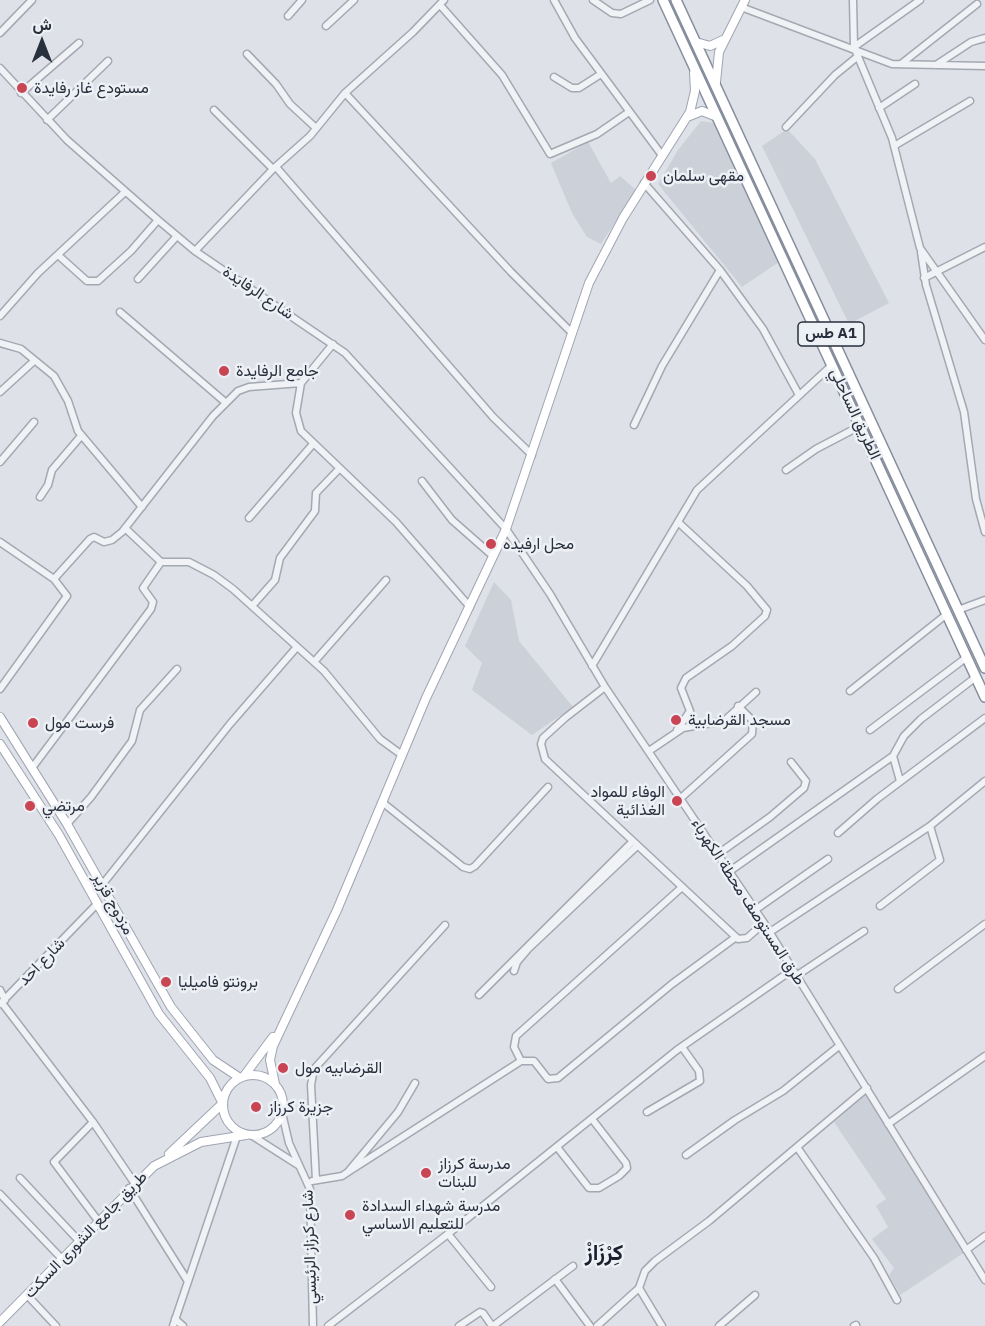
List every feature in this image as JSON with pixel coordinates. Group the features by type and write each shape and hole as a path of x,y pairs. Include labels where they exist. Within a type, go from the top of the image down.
{"highway":[{"name":"الطريق الساحلي","path":"663,0 691,63 721,121 985,697"},
{"name":"الطريق الساحلي","path":"676,0 985,669"}],"main road":[{"path":"716,85 717,60 743,4"},
{"path":"696,42 710,46 726,37"},
{"path":"222,1103 229,1124 244,1135 268,1131 277,1123 282,1113 283,1101 275,1084 270,1056 337,910 402,755 506,529 570,331 598,264 661,154 686,118 695,91 691,63"},
{"path":"686,118 702,111 715,115 721,121"},
{"name":"مزدوج قزير","path":"0,717 67,824 171,1008 213,1060 242,1077"},
{"name":"مزدوج قزير","path":"0,744 81,874 159,1014 210,1078 222,1103"},
{"path":"81,874 92,868"},
{"path":"164,1159 222,1103 226,1090 242,1077 285,1019"},
{"path":"242,1077 258,1076 275,1084"},
{"name":"طريق جامع الشورى السكت","path":"0,1322 63,1260 132,1186 164,1159 207,1141 244,1135"}],"street":[{"path":"0,33 32,0"},
{"path":"288,16 302,0"},
{"path":"326,26 354,0"},
{"path":"554,0 575,38 661,154"},
{"path":"592,0 612,13 621,14 650,0"},
{"path":"853,0 854,47 894,146 920,248 924,279 964,412 976,499 985,532"},
{"path":"854,47 920,0"},
{"path":"195,251 274,168 316,128 345,93 442,3 502,75 550,154 597,134 629,112"},
{"path":"743,4 800,31 854,47 869,56 901,64 985,66"},
{"path":"901,64 977,4"},
{"path":"935,65 971,42 985,38"},
{"path":"21,93 79,43"},
{"path":"247,54 276,84 290,104 316,128"},
{"path":"786,127 835,75 857,57"},
{"path":"47,120 108,61"},
{"name":"شارع الرفايدة","path":"0,68 47,120 125,192 195,251 333,344 380,388 506,529"},
{"path":"554,77 572,88 579,88 601,74"},
{"path":"879,108 915,84"},
{"path":"345,93 570,331"},
{"path":"894,146 970,101"},
{"path":"214,110 274,168 486,408 532,454"},
{"path":"644,183 720,270 763,329 799,395"},
{"path":"0,316 16,296 125,192"},
{"path":"58,255 87,281 93,283 126,256 158,220"},
{"path":"138,279 177,236"},
{"path":"924,279 985,246"},
{"path":"920,248 985,339"},
{"path":"634,425 662,366 720,270"},
{"path":"120,312 225,402"},
{"path":"0,343 21,349 60,384 81,436 142,507"},
{"path":"333,344 302,383 296,404 297,424 313,444 396,522 470,607"},
{"path":"0,392 34,361"},
{"path":"592,666 704,482 832,365"},
{"path":"54,579 90,539 94,537 104,542 112,540 125,528 225,402 238,391 249,387 302,383"},
{"path":"0,462 34,422"},
{"path":"786,470 816,449 861,426"},
{"path":"40,497 48,485 52,470 81,436"},
{"path":"249,518 313,444"},
{"path":"252,606 275,580 280,558 315,511 316,493 339,469"},
{"path":"422,481 452,520 493,556"},
{"path":"649,751 676,730 690,711 681,688 686,678 732,646 765,616 767,610 747,586 678,522"},
{"path":"125,528 161,562 180,561 199,567 214,575 252,606 314,662 345,694 380,739 402,755"},
{"name":"طرق المستوصف محطة الكهرباء","path":"506,529 550,594 605,687 770,932 985,1280"},
{"path":"0,542 54,579 66,591 66,601 0,689"},
{"path":"32,768 151,609 153,602 143,588 161,562"},
{"path":"314,662 386,580"},
{"path":"958,610 985,600"},
{"path":"850,691 947,614"},
{"path":"102,885 235,718 296,648"},
{"path":"870,730 967,657"},
{"path":"67,824 91,797 132,741 140,710 177,669"},
{"path":"730,871 893,756 904,736 976,677"},
{"path":"605,687 549,732 541,744 541,750 556,770 736,937 747,938 764,923"},
{"path":"676,730 694,724 724,721 756,692"},
{"path":"681,798 752,734 753,721 738,706"},
{"path":"838,833 900,782 985,718"},
{"path":"893,756 900,782"},
{"path":"718,854 770,818 804,788 806,781 791,762"},
{"path":"770,932 930,826 985,781"},
{"path":"382,802 463,867 470,868 475,866 548,787"},
{"path":"880,906 940,860 930,826"},
{"path":"514,970 517,962 528,949 635,844"},
{"path":"479,995 635,844"},
{"path":"755,910 828,859"},
{"path":"521,1061 514,1047 516,1036 681,888"},
{"name":"شارع احد","path":"2,1002 97,904"},
{"path":"898,990 985,924"},
{"path":"316,1180 311,1094 314,1069 445,925"},
{"path":"328,1326 448,1234 682,1047 794,973 864,931"},
{"path":"308,1182 342,1176 521,1061 534,1061 548,1079 558,1078 672,984 736,937"},
{"path":"0,990 2,1002 93,1122 187,1280"},
{"path":"686,1155 735,1120 783,1091 839,1046"},
{"path":"647,1112 700,1080 699,1071 682,1047"},
{"path":"888,1124 985,1056"},
{"path":"348,1172 399,1112 414,1083"},
{"path":"597,1326 639,1288 645,1272 654,1261 709,1221 867,1088"},
{"name":"شارع كرزاز الرئيسي","path":"282,1113 289,1143 308,1182 311,1197 313,1326"},
{"path":"556,1148 589,1188 599,1188 620,1176 627,1168 627,1162 592,1119"},
{"path":"93,1122 54,1162 99,1221"},
{"path":"183,1326 174,1323 187,1280 244,1135"},
{"name":"شارع كرزاز الرئيسي","path":"244,1135 290,1158 302,1170"},
{"path":"797,1147 874,1258 897,1300"},
{"path":"20,1178 80,1242"},
{"path":"0,1194 63,1260"},
{"path":"448,1234 491,1287"},
{"path":"966,1250 985,1236"},
{"path":"459,1326 480,1312 492,1326 573,1266"},
{"path":"555,1279 590,1326"},
{"path":"639,1288 662,1326"},
{"path":"27,1295 56,1326"},
{"path":"718,1326 755,1295"}],"shaded area":[{"path":"701,121 714,123 779,262 742,287 658,184 678,150"},
{"path":"787,129 815,159 889,303 849,324 762,146"},
{"path":"588,142 611,183 620,176 636,190 601,244 587,237 572,213 551,163"},
{"path":"494,582 511,600 519,641 573,707 532,735 472,690 482,663 465,646"},
{"path":"871,1090 965,1252 900,1295 889,1275 894,1268 872,1239 888,1227 876,1206 886,1199 834,1122"}],"place":[{"name":"مستودع غاز رفايدة","path":"22,88"},
{"name":"مقهى سلمان","path":"651,176"},
{"name":"جامع الرفايدة","path":"224,371"},
{"name":"محل ارفيده","path":"491,544"},
{"name":"مسجد القرضابية","path":"676,720"},
{"name":"فرست مول","path":"33,723"},
{"name":"الوفاء للمواد الغذائية","path":"677,801"},
{"name":"مرتضي","path":"30,806"},
{"name":"برونتو فاميليا","path":"166,982"},
{"name":"القرضابيه مول","path":"283,1068"},
{"name":"جزيرة كرزاز","path":"256,1107"},
{"name":"مدرسة كرزاز للبنات","path":"426,1173"},
{"name":"مدرسة شهداء السدادة للتعليم الاساسي","path":"350,1215"}],"district":[{"name":"كِرْزَازْ","path":"604,1254"}]}
